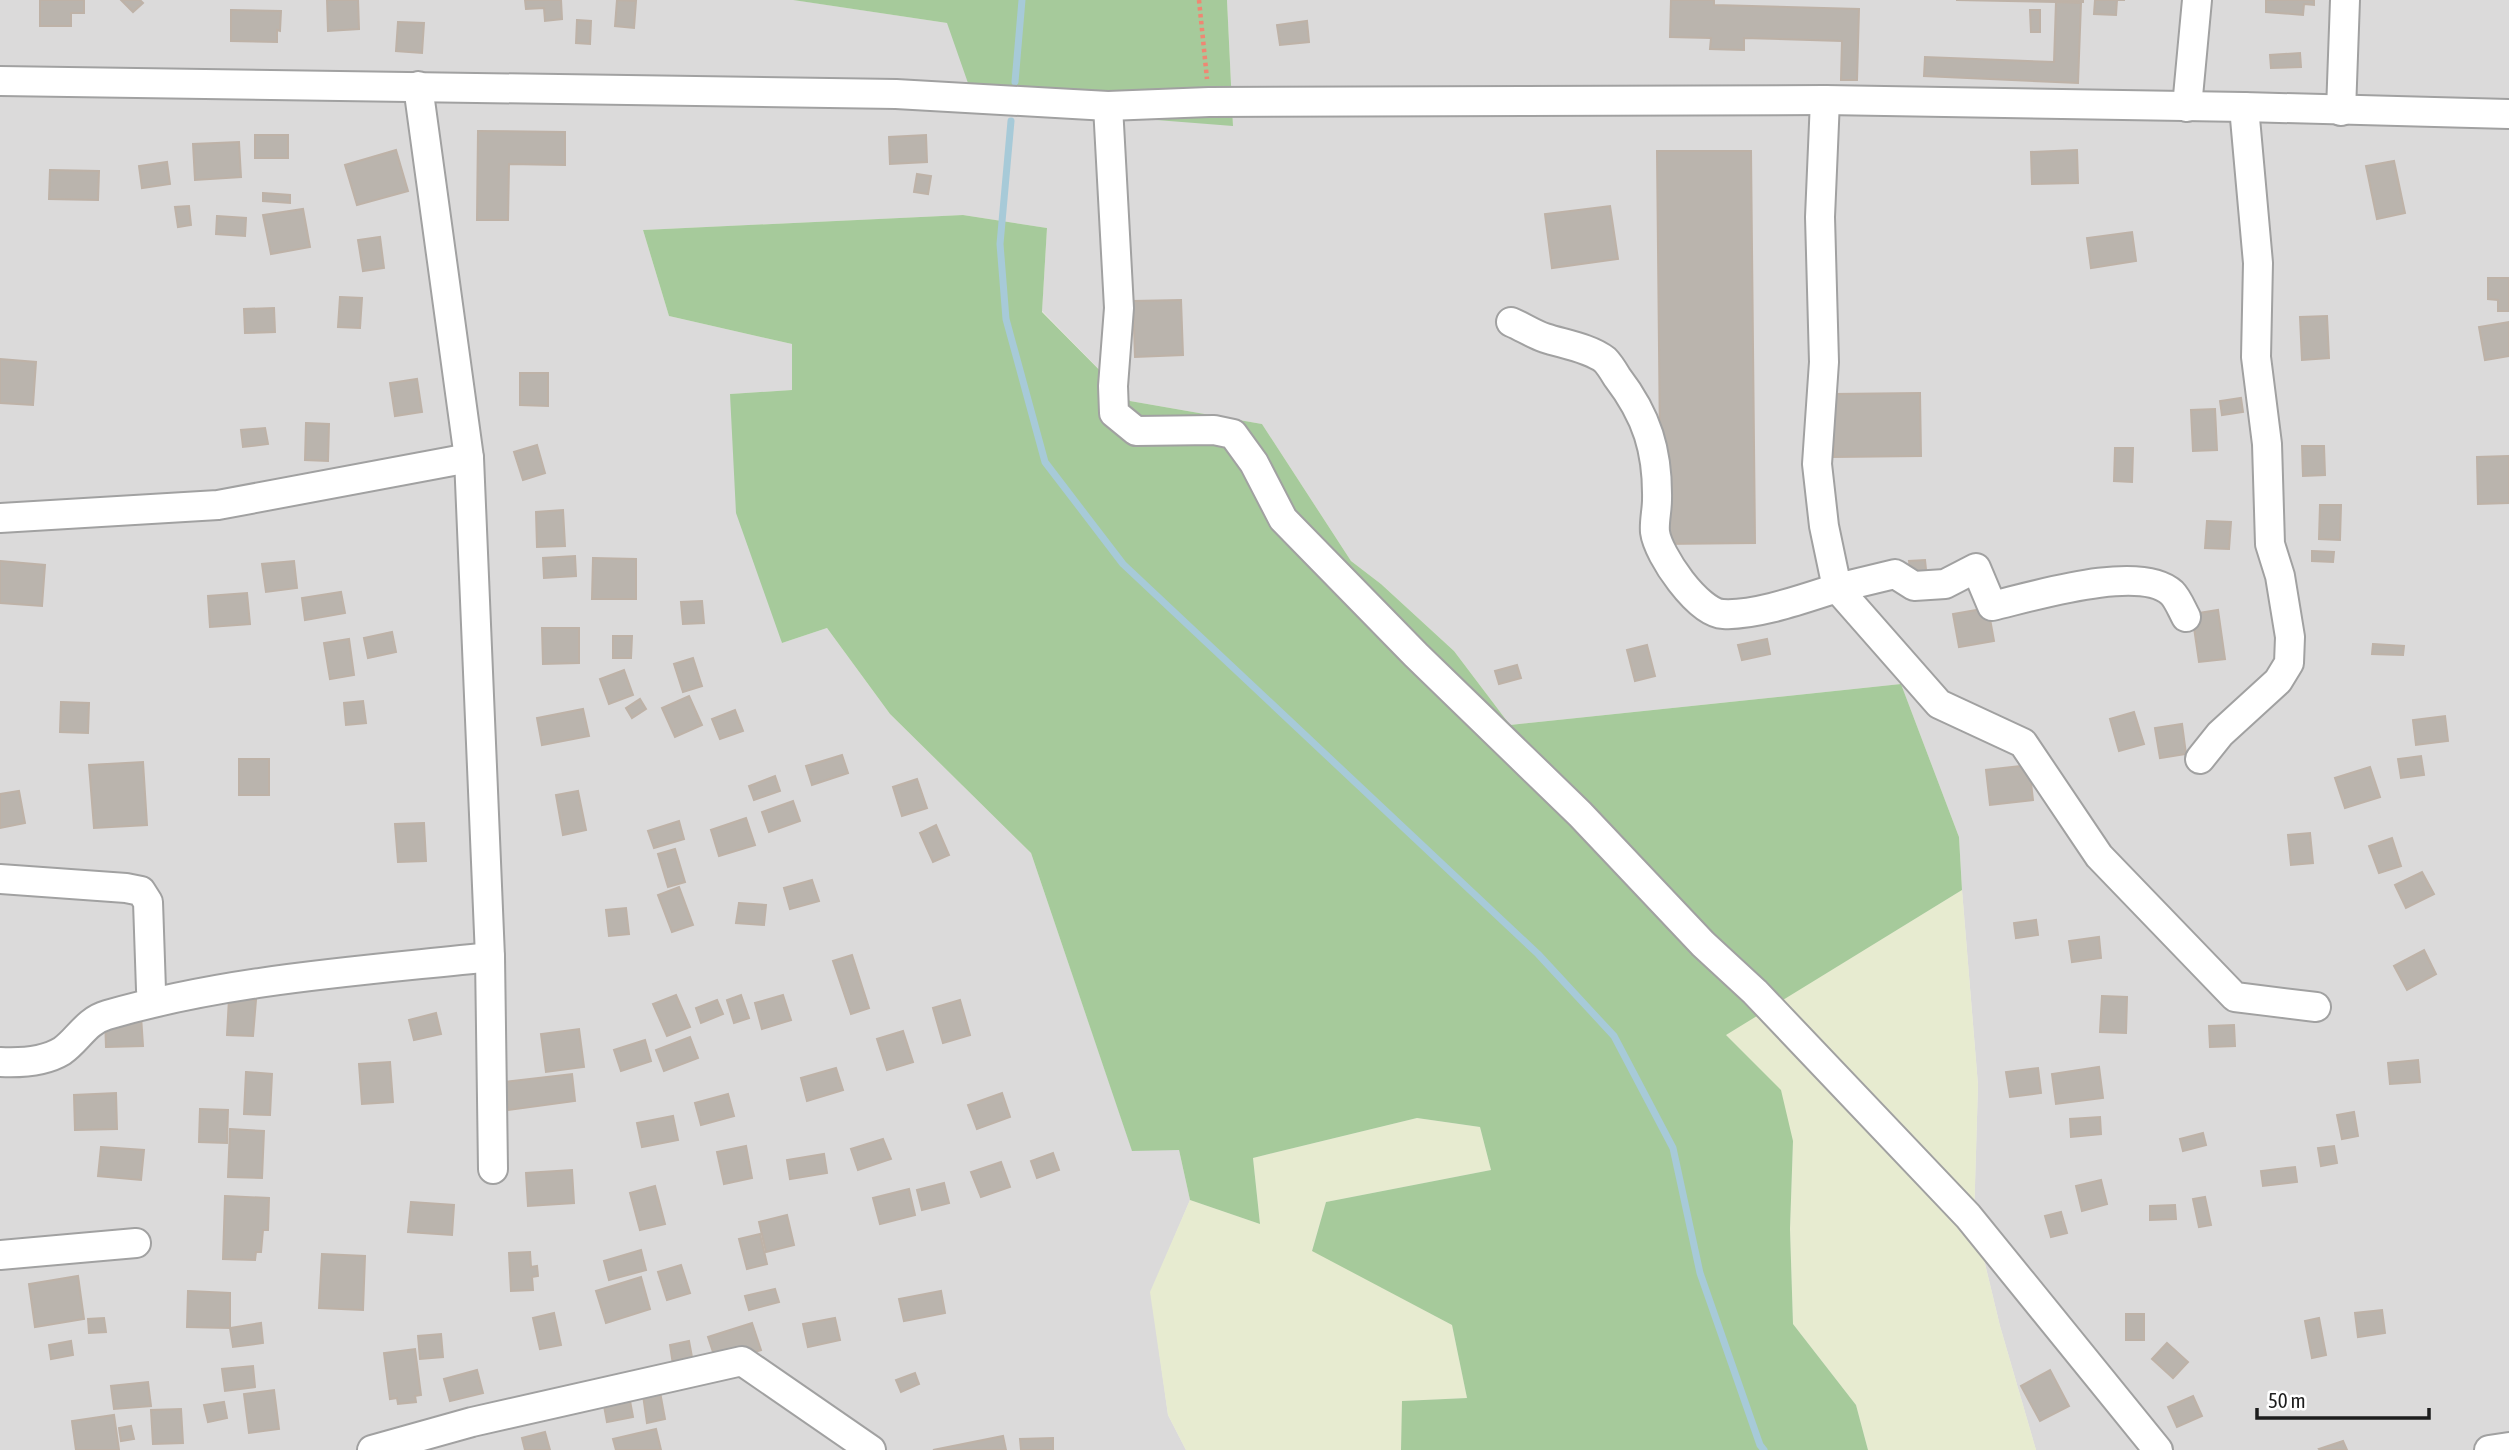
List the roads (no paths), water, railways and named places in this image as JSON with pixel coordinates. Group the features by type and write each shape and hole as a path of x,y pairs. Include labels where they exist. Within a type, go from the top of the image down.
{"street":[{"path":"2187,107 2197,0"},
{"path":"2342,111 2344,0"},
{"path":"0,80 896,94 1108,106 1209,102 1825,100 2509,114"},
{"path":"418,86 468,458 490,957 493,1169"},
{"path":"1825,100 1820,217 1824,362 1817,464 1824,526 1837,588 1939,705 2023,743 2099,856 2235,997 2316,1007"},
{"path":"1108,106 1119,307 1112,386 1114,413 1136,431 1214,430 1233,434 1255,463 1283,519 1416,655 1580,814 1703,944 1755,992 1968,1216 2158,1450"},
{"path":"2200,759 2220,734 2278,681 2289,663 2288,624 2280,576 2270,544 2267,444 2256,357 2258,263 2244,107"},
{"path":"1511,322 1544,338 1568,344 1604,359 1624,386 1642,414 1651,439 1657,479 1655,531 1661,552 1698,603 1721,614 1769,609 1895,574 1914,586 1945,584 1976,568 1992,606 2094,582 2148,583 2172,593 2186,617"},
{"path":"0,517 218,505 468,458"},
{"path":"0,879 126,887 141,891 148,902 151,990 155,1001"},
{"path":"0,1062 23,1064 61,1051 87,1025 103,1016 155,1001 212,990 332,974 490,957"},
{"path":"0,1255 136,1243"},
{"path":"372,1450 524,1409 742,1361 872,1450"},
{"path":"2489,1450 2509,1447"}],"waterway":[{"path":"1015,82 1022,0"},
{"path":"1011,121 1000,244 1006,319 1045,462 1123,564 1538,954 1614,1036 1673,1148 1700,1273 1764,1450"}]}
